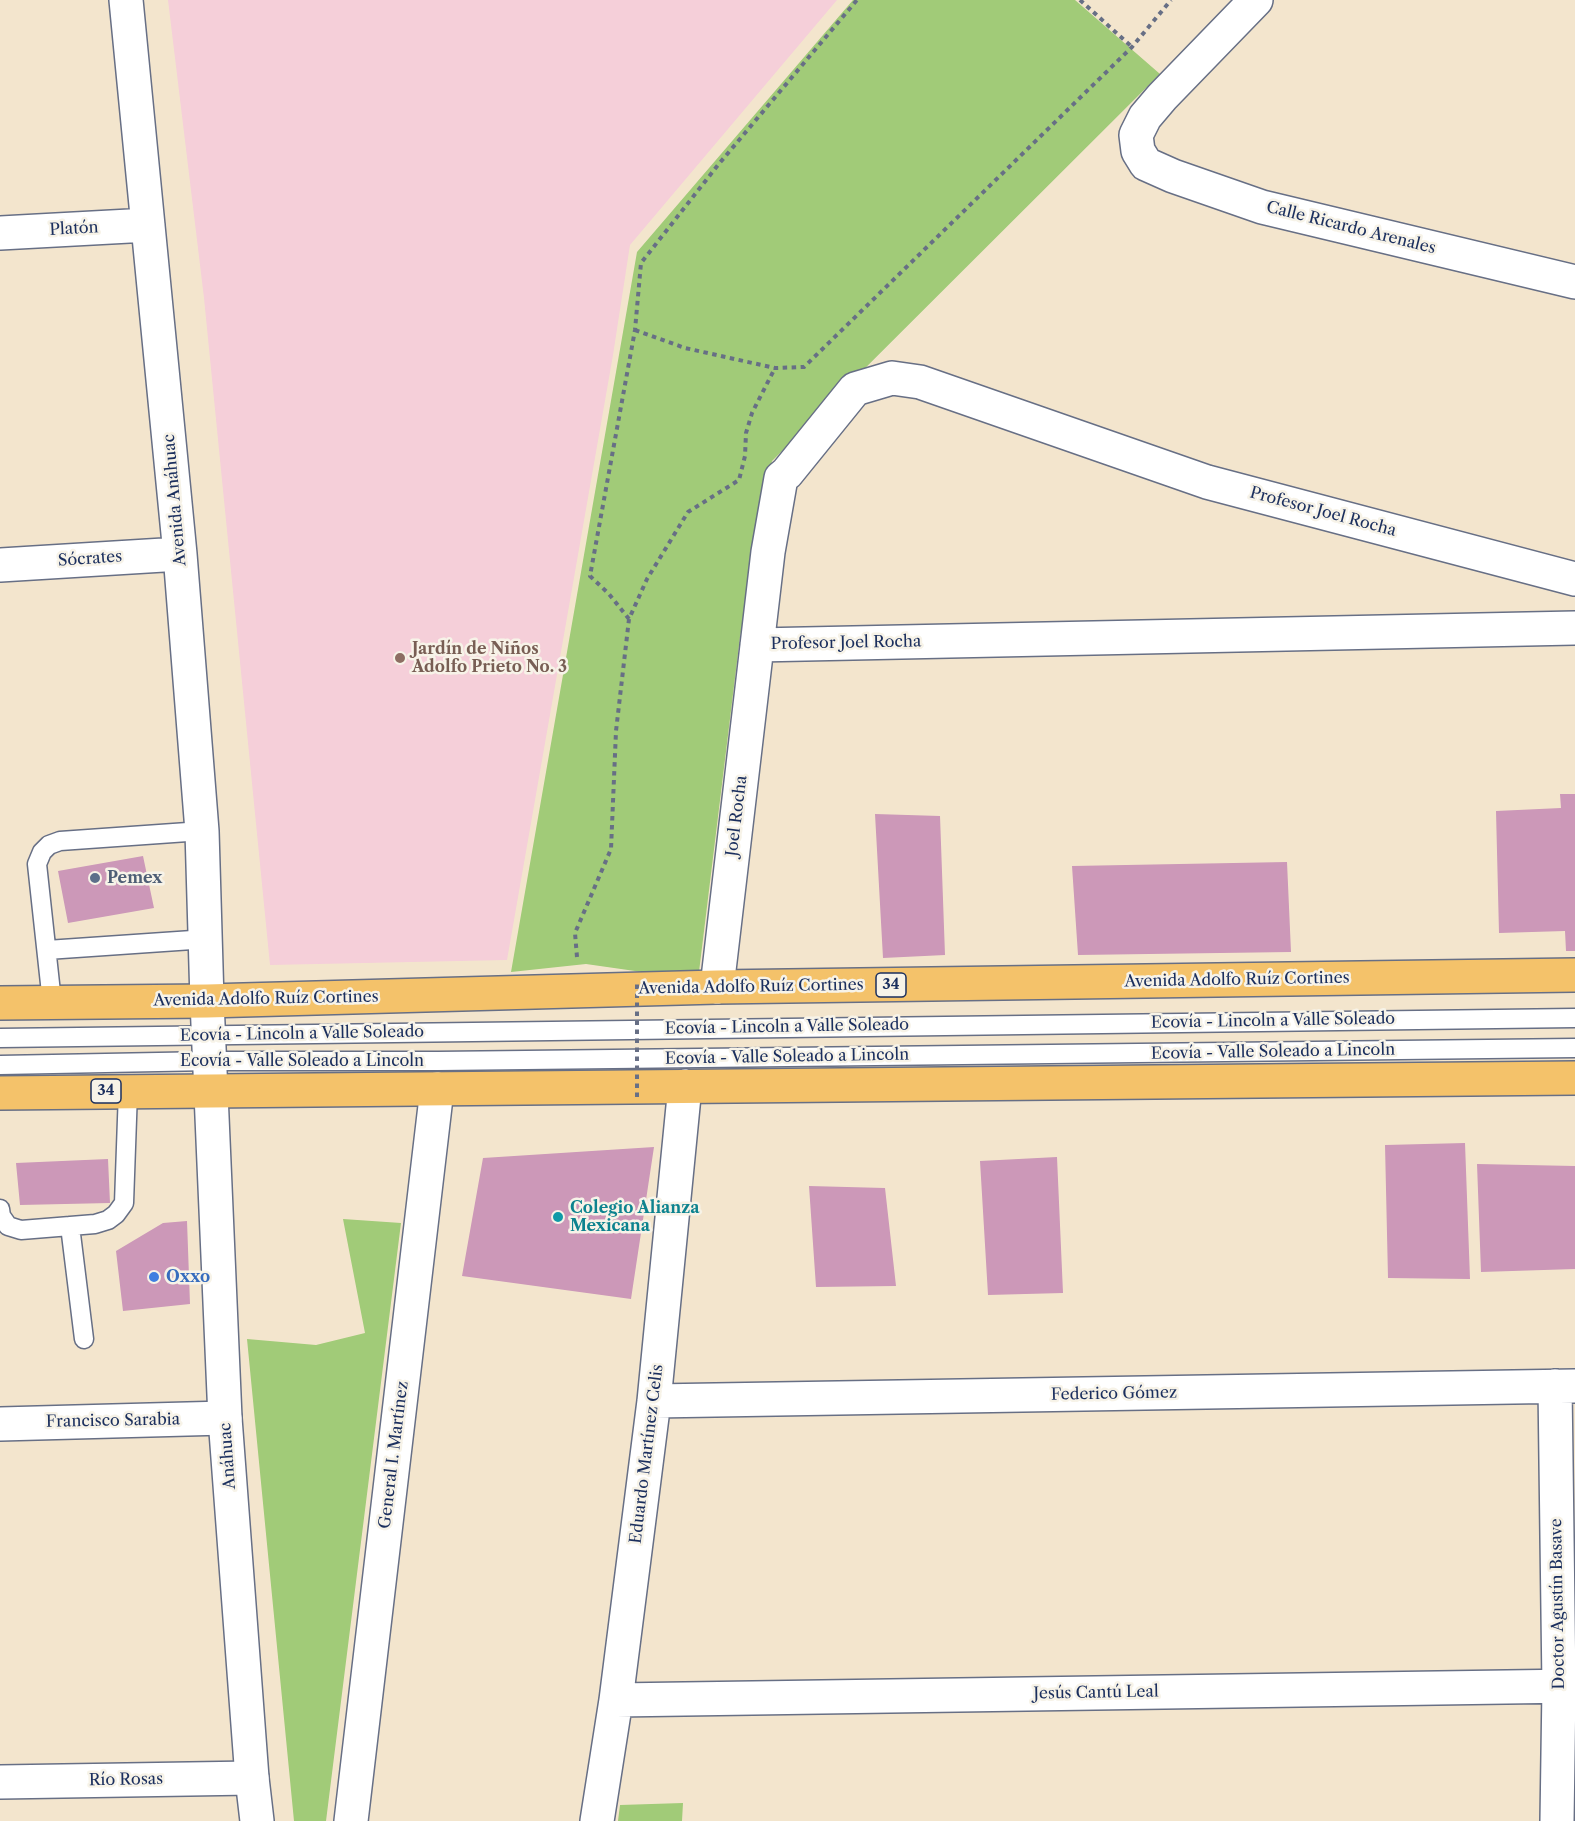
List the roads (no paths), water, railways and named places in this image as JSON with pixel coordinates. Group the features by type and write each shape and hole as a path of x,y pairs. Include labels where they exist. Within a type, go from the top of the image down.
{"main road":[{"name":"Avenida Adolfo Ruíz Cortines","path":"0,1003 207,1001 717,987 1575,975"},
{"name":"34","path":"0,1093 128,1091 211,1062 437,1089 1575,1078"}],"street":[{"name":"Avenida Anáhuac","path":"126,0 180,554 202,831 207,939 207,1001"},
{"name":"Calle Ricardo Arenales","path":"1256,0 1145,117 1136,135 1138,151 1146,164 1173,176 1262,207 1575,282"},
{"name":"Platón","path":"0,233 148,225"},
{"name":"Profesor Joel Rocha","path":"1575,579 1207,482 920,381 892,378 855,389 788,473 781,478 768,552 757,645 1575,628"},
{"name":"Sócrates","path":"0,565 180,554"},
{"name":"Joel Rocha","path":"717,987 757,645"},
{"name":"Anáhuac","path":"207,1001 225,1418 257,1821"},
{"name":"Eduardo Martínez Celis","path":"597,1821 616,1700 654,1401 685,1086"},
{"name":"General I. Martínez","path":"351,1821 437,1089"},
{"name":"Federico Gómez","path":"654,1401 1565,1386"},
{"name":"Doctor Agustín Basave","path":"1557,1821 1567,1687 1565,1386"},
{"name":"Francisco Sarabia","path":"0,1424 225,1418"},
{"name":"Jesús Cantú Leal","path":"616,1700 1567,1687"},
{"name":"Río Rosas","path":"0,1782 252,1779"}],"lane":[{"path":"52,1002 37,864 42,852 49,845 60,841 202,831"},
{"path":"47,950 207,939"},
{"name":"Ecovía - Lincoln a Valle Soleado","path":"0,1038 211,1062 1575,1018"},
{"name":"Ecovía - Valle Soleado a Lincoln","path":"0,1065 1575,1048"},
{"path":"0,1209 1,1216 8,1226 21,1230 95,1224 108,1220 124,1203 128,1091"},
{"path":"70,1226 84,1339"}],"place":[{"name":"Jardín de Niños Adolfo Prieto No. 3","path":"400,658"},
{"name":"Pemex","path":"95,878"},
{"name":"Colegio Alianza Mexicana","path":"558,1217"},
{"name":"Oxxo","path":"154,1277"}]}
